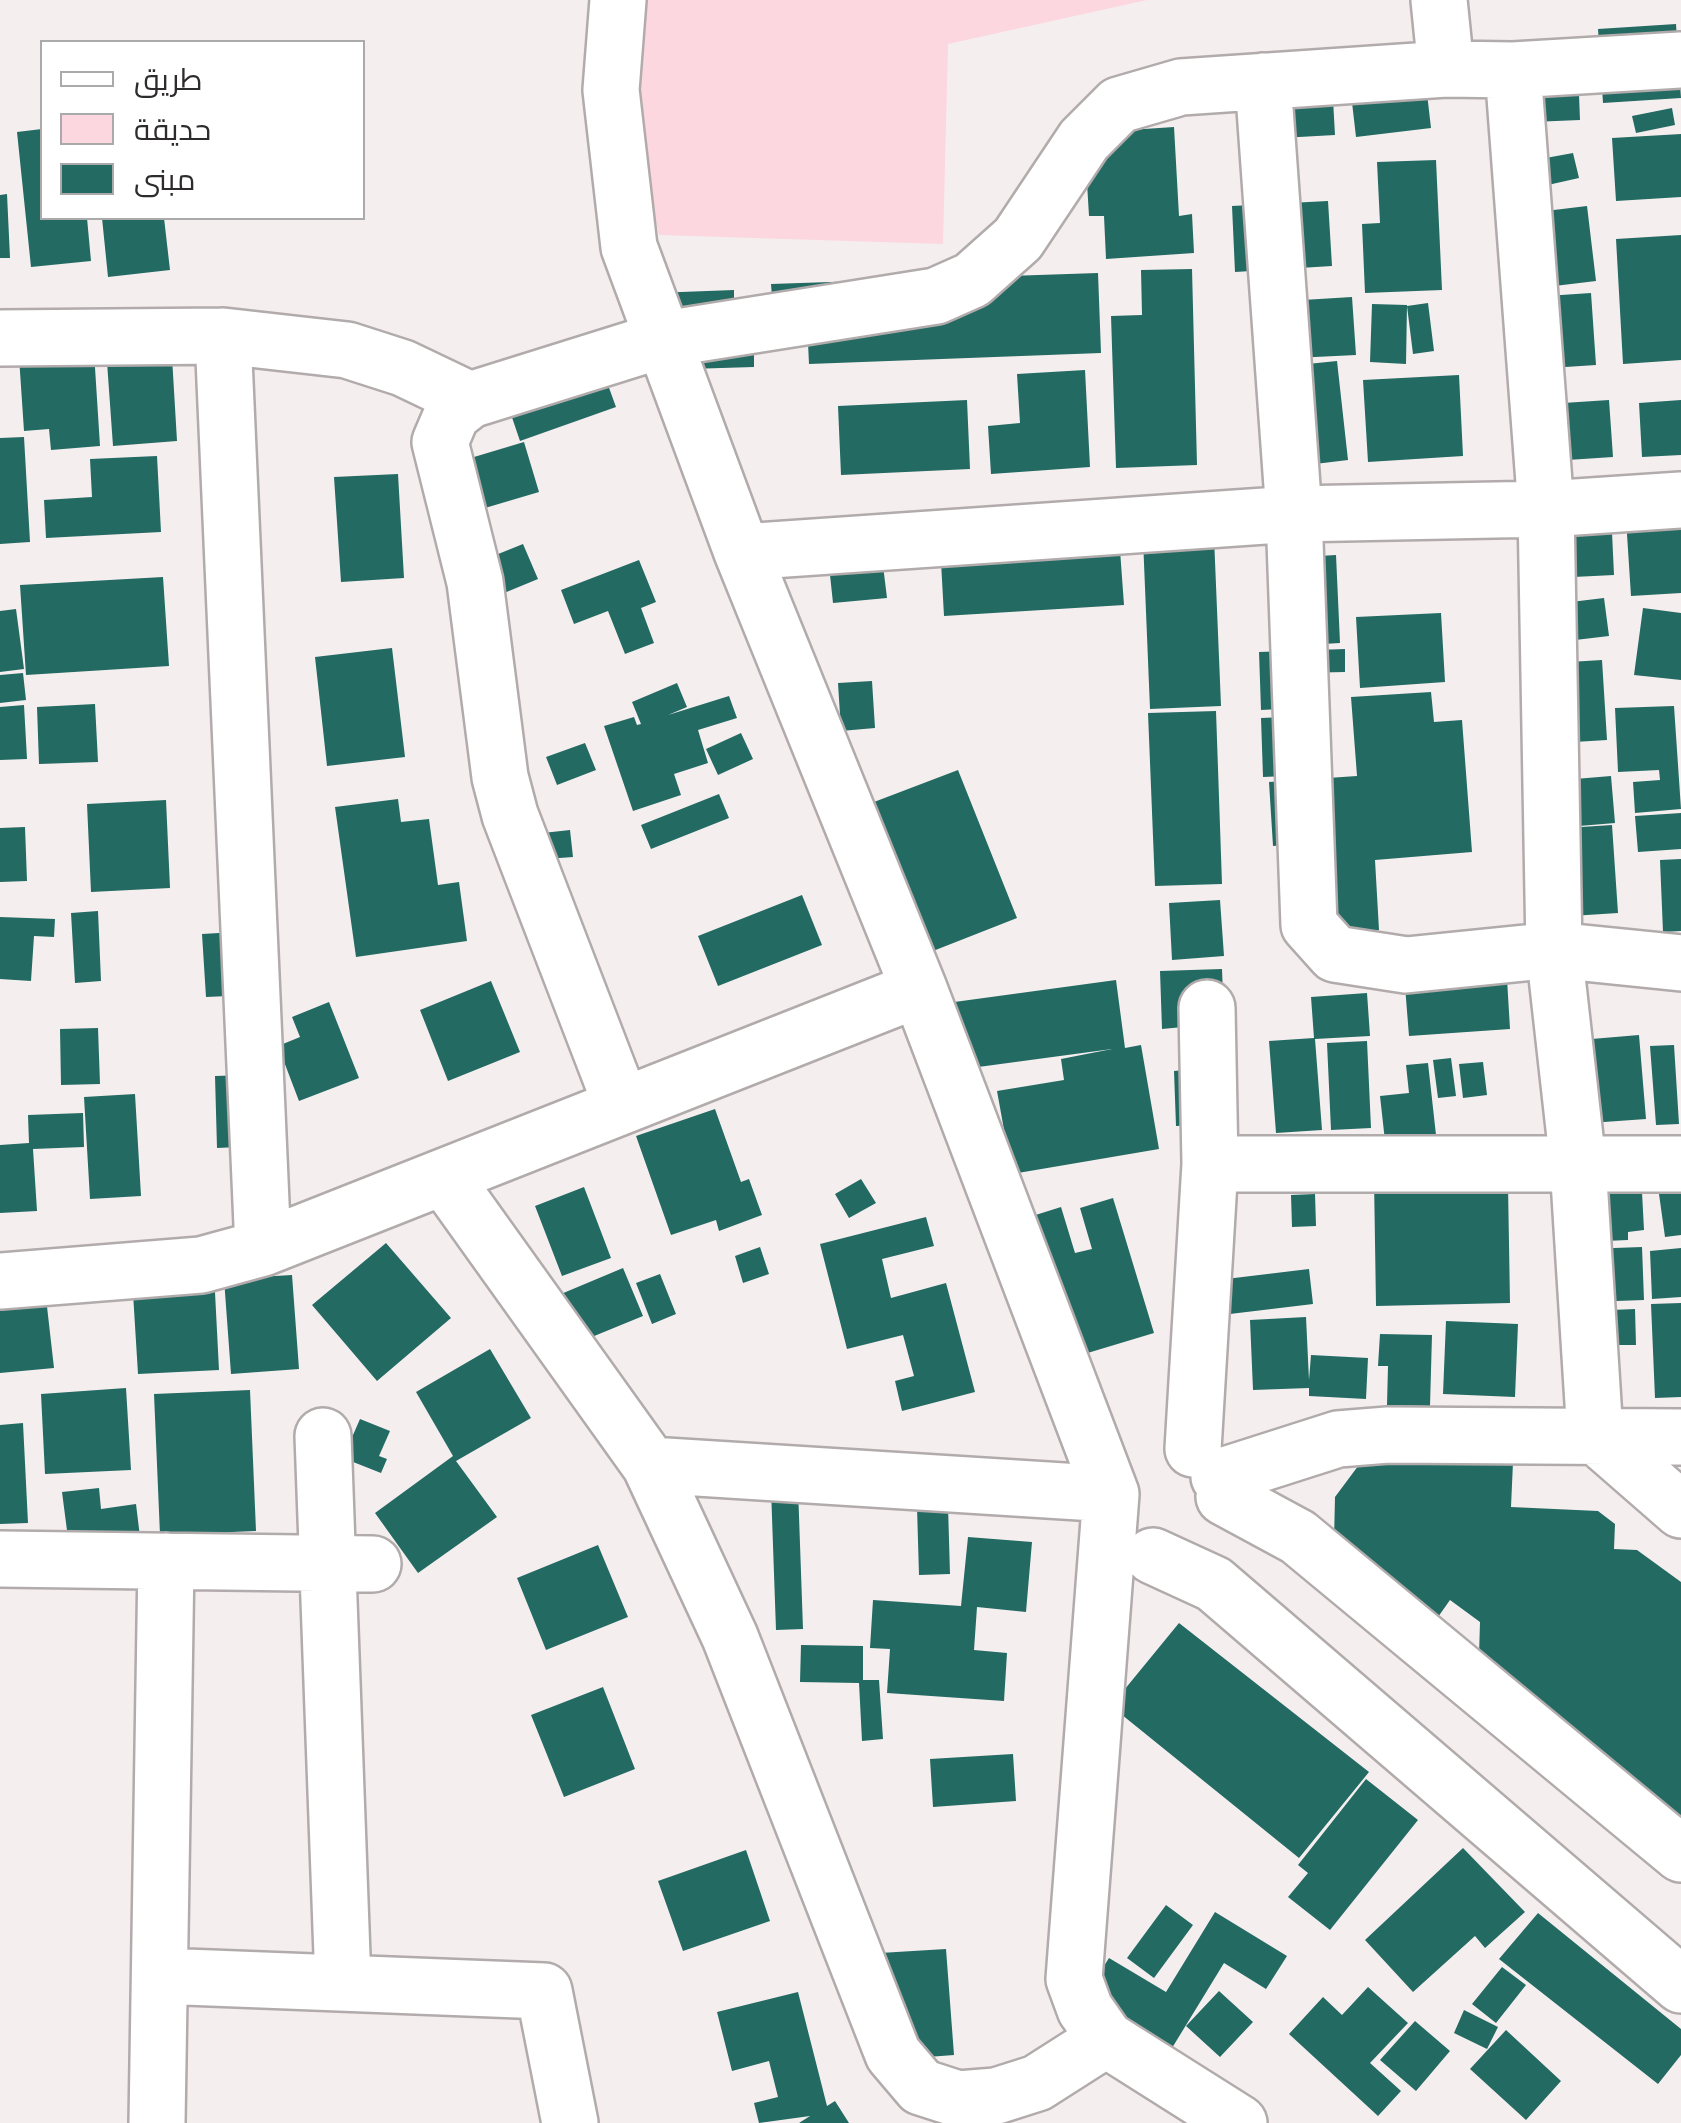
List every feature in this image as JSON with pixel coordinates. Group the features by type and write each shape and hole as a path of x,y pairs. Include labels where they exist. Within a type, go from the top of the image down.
{"street":[{"path":"618,0 611,90 620,192 630,247 742,552 919,989 1111,1494 1114,1519 1124,1535 1153,1556 1214,1584 1681,1985"},
{"path":"1440,0 1446,68"},
{"path":"622,1106 510,815 500,777 475,582 440,442 452,414 470,400 665,339 936,296 972,280 1018,239 1084,140 1119,104 1181,87 1446,68 1513,70 1681,60"},
{"path":"1513,70 1546,509 1554,950 1578,1164 1595,1435 1681,1510"},
{"path":"1263,81 1294,514 1309,925 1334,954 1406,964 1554,950 1681,963"},
{"path":"0,338 223,336 348,350 403,368 470,400"},
{"path":"223,336 263,1248"},
{"path":"742,552 1294,514 1546,509 1681,500"},
{"path":"0,1281 201,1265 263,1248 919,989"},
{"path":"1153,1556 1192,1548 1208,1538 1219,1521 1212,1474 1207,1008"},
{"path":"1210,1164 1681,1164"},
{"path":"444,1177 650,1465 730,1637 893,2054 921,2087 959,2111 1037,2083 1106,2039"},
{"path":"1212,1474 1338,1439 1388,1434 1681,1436"},
{"path":"322,1436 351,1563 343,1983"},
{"path":"1239,2123 1106,2039 1085,2009 1074,1979 1111,1494 1116,1475 1143,1448 1162,1442 1298,1537 1681,1854"},
{"path":"650,1465 1111,1494"},
{"path":"0,1559 351,1563"},
{"path":"157,2123 166,1561"},
{"path":"160,1976 544,1991 570,2123"}],"green space":[{"path":"631,0 1147,0 948,44 943,244 659,235 631,99"}],"building":[{"path":"1676,24 1681,98 1603,103 1598,29"},
{"path":"1577,44 1580,120 1508,123"},
{"path":"1331,64 1335,135 1245,140"},
{"path":"1425,76 1431,128 1356,137 1350,85"},
{"path":"1672,108 1675,125 1636,133 1632,116"},
{"path":"1174,127 1179,216 1192,214 1194,253 1106,259 1104,216 1089,216 1084,133"},
{"path":"40,129 40,220 87,220 91,261 31,267 17,132"},
{"path":"1681,134 1681,197 1616,201 1612,138"},
{"path":"1573,153 1579,178 1530,189 1524,162"},
{"path":"1436,160 1442,290 1365,293 1362,224 1380,223 1377,162"},
{"path":"7,194 10,258 0,258 0,195"},
{"path":"1328,201 1332,266 1235,272 1232,206"},
{"path":"1587,206 1596,281 1538,288 1529,213"},
{"path":"102,220 164,220 170,270 108,277"},
{"path":"1681,235 1681,360 1623,364 1616,239"},
{"path":"1192,269 1197,465 1116,468 1111,316 1142,315 1141,270"},
{"path":"1098,273 1101,353 809,364 808,343 754,345 754,367 656,370 654,293 734,290 734,299 772,297 771,284"},
{"path":"1591,293 1596,365 1520,370 1516,298"},
{"path":"1352,297 1356,355 1274,359 1270,302"},
{"path":"1428,303 1434,351 1413,354 1407,306"},
{"path":"1372,304 1407,305 1406,364 1370,362"},
{"path":"94,352 100,446 51,450 49,429 24,431 19,357"},
{"path":"172,357 177,441 113,446 107,362"},
{"path":"1337,361 1348,460 1282,468 1278,367"},
{"path":"600,363 616,407 520,441 501,385"},
{"path":"1085,370 1090,467 991,474 988,426 1020,423 1017,374"},
{"path":"1459,375 1463,456 1368,462 1363,380"},
{"path":"967,400 970,469 841,475 838,406"},
{"path":"1609,400 1613,457 1537,462 1533,405"},
{"path":"1681,400 1681,455 1642,457 1639,403"},
{"path":"24,437 30,542 0,544 0,438"},
{"path":"524,442 539,492 458,516 444,466"},
{"path":"157,456 161,532 46,538 44,500 92,497 90,459"},
{"path":"398,474 404,578 341,582 334,477"},
{"path":"1611,511 1614,575 1533,579 1530,515"},
{"path":"1681,515 1681,593 1631,596 1626,519"},
{"path":"1214,537 1221,706 1150,709 1143,539"},
{"path":"880,541 887,598 833,603 827,547"},
{"path":"523,544 538,579 475,605 461,569"},
{"path":"1120,550 1124,605 944,616 941,562"},
{"path":"1336,555 1340,643 1274,647 1269,559"},
{"path":"639,560 656,602 641,608 654,643 625,654 608,611 574,624 561,590"},
{"path":"163,577 169,666 26,675 20,585"},
{"path":"1604,598 1609,636 1550,643 1546,605"},
{"path":"1643,608 1681,613 1681,680 1634,675"},
{"path":"16,609 24,669 0,672 0,611"},
{"path":"1441,613 1445,682 1360,688 1356,617"},
{"path":"392,648 405,757 327,766 315,657"},
{"path":"1345,649 1345,672 1299,673 1300,708 1261,710 1259,652"},
{"path":"1602,660 1607,740 1525,745 1520,665"},
{"path":"23,673 26,700 0,703 0,675"},
{"path":"872,681 875,728 841,731 838,683"},
{"path":"677,683 687,707 668,715 729,696 737,718 698,730 708,763 674,774 681,795 633,811 604,726 634,717 637,725 641,724 632,702"},
{"path":"1431,692 1434,722 1462,720 1472,852 1375,860 1379,930 1304,936 1297,844 1273,846 1269,782 1357,776 1351,697"},
{"path":"95,704 98,762 39,764 37,707"},
{"path":"24,705 27,759 0,760 0,707"},
{"path":"1674,706 1681,809 1635,813 1633,782 1660,780 1659,770 1618,772 1615,708"},
{"path":"1216,711 1222,884 1155,886 1148,713"},
{"path":"1308,716 1310,775 1263,777 1261,718"},
{"path":"741,733 753,759 718,775 706,749"},
{"path":"585,743 596,770 557,785 546,757"},
{"path":"958,770 1017,918 933,951 874,802"},
{"path":"1611,776 1615,823 1567,827 1563,780"},
{"path":"719,794 729,818 651,849 641,825"},
{"path":"398,799 401,822 429,819 438,885 459,882 467,941 356,957 335,807"},
{"path":"166,800 170,888 91,892 87,804"},
{"path":"1681,813 1681,849 1638,852 1635,816"},
{"path":"1612,825 1618,913 1540,918 1535,830"},
{"path":"25,827 27,881 0,882 0,828"},
{"path":"570,830 573,857 546,859 543,833"},
{"path":"1681,859 1681,931 1663,932 1660,860"},
{"path":"802,895 822,945 718,986 698,936"},
{"path":"1220,900 1224,956 1172,960 1169,903"},
{"path":"98,911 101,981 75,983 71,913"},
{"path":"0,917 55,919 54,937 34,936 31,981 0,979"},
{"path":"270,930 274,994 206,997 202,934"},
{"path":"1222,969 1228,1124 1176,1126 1174,1071 1185,1070 1183,1027 1162,1029 1160,971"},
{"path":"1507,979 1510,1029 1409,1036 1405,986"},
{"path":"1116,980 1125,1048 1141,1045 1159,1149 1012,1174 997,1091 1064,1080 1061,1059 1112,1049 956,1070 947,1003"},
{"path":"491,981 520,1052 448,1081 420,1010"},
{"path":"1367,993 1370,1036 1315,1039 1322,1130 1276,1133 1269,1041 1314,1038 1311,997"},
{"path":"329,1002 359,1078 299,1101 278,1046 300,1037 292,1017"},
{"path":"98,1028 100,1084 61,1085 60,1029"},
{"path":"1639,1035 1646,1119 1562,1125 1556,1042"},
{"path":"1367,1041 1371,1128 1331,1130 1327,1043"},
{"path":"1674,1045 1679,1124 1656,1125 1650,1046"},
{"path":"1451,1058 1456,1096 1438,1098 1433,1060"},
{"path":"1483,1062 1487,1095 1463,1098 1459,1064"},
{"path":"1428,1063 1436,1135 1385,1141 1380,1096 1409,1093 1406,1065"},
{"path":"279,1074 281,1145 217,1148 215,1076"},
{"path":"135,1094 141,1196 90,1199 84,1097"},
{"path":"715,1109 741,1182 749,1179 762,1215 719,1231 716,1220 671,1235 636,1136"},
{"path":"83,1113 84,1147 33,1149 37,1211 0,1213 0,1145 29,1143 28,1115"},
{"path":"1374,1178 1508,1185 1510,1303 1376,1306"},
{"path":"861,1179 876,1203 849,1218 835,1194"},
{"path":"584,1187 611,1258 562,1276 535,1206"},
{"path":"1681,1191 1681,1235 1665,1237 1659,1194"},
{"path":"1642,1192 1644,1230 1628,1232 1628,1240 1559,1243 1557,1194"},
{"path":"1315,1194 1316,1226 1292,1227 1291,1195"},
{"path":"1113,1198 1154,1333 1051,1364 1007,1224 1061,1207 1075,1253 1092,1249 1080,1208"},
{"path":"926,1217 934,1246 882,1259 891,1298 946,1283 975,1392 902,1411 895,1381 914,1376 903,1335 847,1349 820,1244"},
{"path":"386,1243 451,1318 377,1381 312,1305"},
{"path":"760,1247 769,1274 743,1283 735,1256"},
{"path":"1642,1247 1644,1300 1588,1302 1586,1249"},
{"path":"1681,1248 1681,1297 1652,1299 1650,1251"},
{"path":"623,1268 643,1316 582,1341 561,1294"},
{"path":"1309,1269 1313,1304 1205,1317 1201,1282"},
{"path":"214,1273 219,1370 138,1374 132,1277"},
{"path":"660,1274 676,1314 652,1324 636,1283"},
{"path":"292,1275 299,1369 231,1374 224,1279"},
{"path":"45,1289 54,1368 0,1373 0,1294"},
{"path":"1681,1303 1681,1397 1655,1398 1651,1304"},
{"path":"1635,1309 1636,1345 1613,1345 1612,1310"},
{"path":"1306,1317 1309,1380 1311,1355 1368,1358 1366,1399 1309,1396 1309,1388 1253,1390 1250,1320"},
{"path":"1446,1321 1518,1324 1515,1397 1443,1394"},
{"path":"1380,1334 1432,1335 1430,1406 1387,1405 1388,1366 1378,1366"},
{"path":"490,1349 531,1418 456,1461 497,1517 418,1573 375,1513 453,1456 416,1392"},
{"path":"126,1388 131,1470 45,1474 41,1394"},
{"path":"250,1390 256,1531 160,1535 154,1394"},
{"path":"360,1419 390,1431 379,1456 387,1459 381,1473 343,1458"},
{"path":"23,1423 28,1523 0,1524 0,1425"},
{"path":"1370,1450 1513,1462 1511,1507 1598,1511 1615,1524 1614,1549 1637,1550 1681,1582 1681,1817 1507,1690 1479,1656 1480,1622 1450,1600 1438,1617 1334,1541 1335,1497"},
{"path":"99,1488 101,1509 136,1504 140,1537 69,1546 62,1492"},
{"path":"798,1488 803,1629 776,1630 771,1489"},
{"path":"948,1506 950,1574 919,1575 917,1507"},
{"path":"968,1537 1032,1542 1026,1612 977,1607 974,1650 1007,1653 1004,1701 887,1693 890,1649 870,1648 873,1600 961,1606"},
{"path":"598,1545 628,1617 546,1650 517,1578"},
{"path":"1179,1623 1369,1772 1299,1858 1111,1706"},
{"path":"801,1645 863,1646 863,1680 879,1680 883,1739 862,1741 859,1683 800,1682"},
{"path":"603,1687 635,1769 564,1797 531,1715"},
{"path":"1013,1754 1016,1801 933,1807 930,1759"},
{"path":"1366,1779 1418,1820 1330,1930 1288,1897 1308,1873 1298,1865"},
{"path":"1463,1848 1525,1912 1485,1948 1475,1936 1413,1992 1365,1940"},
{"path":"746,1850 770,1921 683,1951 658,1881"},
{"path":"1166,1905 1193,1925 1154,1978 1127,1958"},
{"path":"1215,1912 1287,1956 1266,1989 1224,1963 1172,2048 1085,1996 1109,1958 1166,1992"},
{"path":"1538,1913 1681,2029 1681,2055 1658,2084 1499,1959"},
{"path":"946,1949 954,2055 888,2060 880,1953"},
{"path":"1502,1967 1526,1985 1496,2023 1472,2004"},
{"path":"1368,1987 1408,2023 1370,2063 1401,2091 1378,2116 1289,2034 1323,1997 1342,2015"},
{"path":"1219,1991 1253,2022 1220,2057 1186,2026"},
{"path":"798,1992 827,2106 835,2101 849,2123 799,2123 810,2116 759,2123 754,2103 778,2097 769,2061 732,2071 717,2012"},
{"path":"1464,2010 1498,2027 1487,2049 1454,2033"},
{"path":"1415,2021 1450,2051 1416,2091 1380,2060"},
{"path":"1506,2030 1561,2081 1526,2120 1470,2069"}]}
